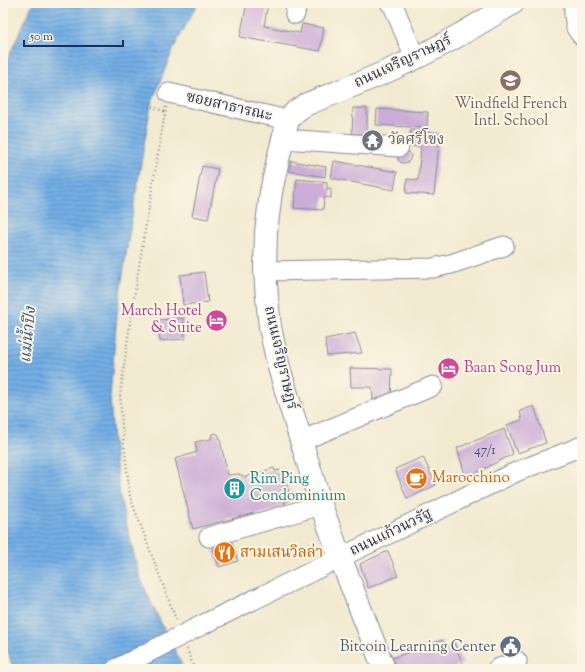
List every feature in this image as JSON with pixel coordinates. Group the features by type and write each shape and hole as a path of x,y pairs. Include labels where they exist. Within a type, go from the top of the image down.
{"main road":[{"name":"ถนนเจริญราษฎร์","path":"384,669 340,558 321,505 288,401 275,349 266,298 265,271 266,232 271,192 286,130 296,111 307,104 404,64 465,32 512,3"}],"street":[{"path":"574,3 576,28 582,36"},
{"path":"392,4 415,58"},
{"name":"ซอยสาธารณะ","path":"169,93 286,130 399,146"},
{"path":"265,271 434,268 451,264 504,246"},
{"path":"301,441 433,386"},
{"name":"ถนนแก้วนวรัฐ","path":"116,669 202,625 516,472 582,446"},
{"path":"209,537 321,505"},
{"path":"497,669 517,661"}],"path":[{"path":"169,93 142,243 120,395 130,497 179,627"},
{"path":"137,101 166,112"},
{"path":"186,648 194,669"}],"water":[{"name":"แม่น้ำปิง","path":"33,3 198,3 174,47 151,104 117,314 110,397 113,442 120,498 139,575 152,605 184,669 13,669 3,633 3,69"}],"building":[{"path":"247,3 268,3 264,26 300,33 302,24 324,28 320,51 240,37"},
{"path":"353,108 367,108 367,134 352,134"},
{"path":"377,109 428,112 427,128 376,125"},
{"path":"411,130 440,133 434,195 406,193 407,179 418,180 421,147 410,146"},
{"path":"406,150 411,155 410,159 408,162 400,162 398,155"},
{"path":"291,161 326,167 325,177 289,171"},
{"path":"334,161 397,172 394,190 331,178"},
{"path":"202,166 218,169 208,219 192,216"},
{"path":"297,179 327,182 327,189 331,188 331,198 324,197 323,210 294,208"},
{"path":"204,272 208,302 183,305 180,275"},
{"path":"183,318 185,339 160,341 158,320"},
{"path":"355,333 362,353 327,356 325,339"},
{"path":"350,368 392,369 391,402 374,409 372,387 351,387"},
{"path":"534,406 546,443 517,453 507,425 522,420 520,411"},
{"path":"504,429 513,454 466,478 457,448"},
{"name":"Rim Ping Condominium","path":"212,434 218,434 219,436 228,475 238,474 245,477 274,468 275,471 279,470 283,473 290,497 289,501 284,502 286,507 256,515 253,513 193,529 175,459 197,452 195,442 211,439"},
{"path":"423,457 436,485 407,499 395,469"},
{"name":"สามเสนวิลล่า","path":"231,539 238,561 219,567 212,545"},
{"path":"388,551 398,576 368,588 360,564"},
{"path":"442,640 445,646 454,643 463,664 452,669 394,669 390,659"}],"place":[{"name":"Windfield French Intl. School","path":"511,81"},
{"name":"วัดศรีโขง","path":"373,140"},
{"name":"March Hotel & Suite","path":"217,320"},
{"name":"Baan Song Jum","path":"449,368"},
{"name":"Marocchino","path":"416,478"},
{"name":"Rim Ping Condominium","path":"235,488"},
{"name":"สามเสนวิลล่า","path":"225,553"},
{"name":"Bitcoin Learning Center","path":"511,647"}]}
